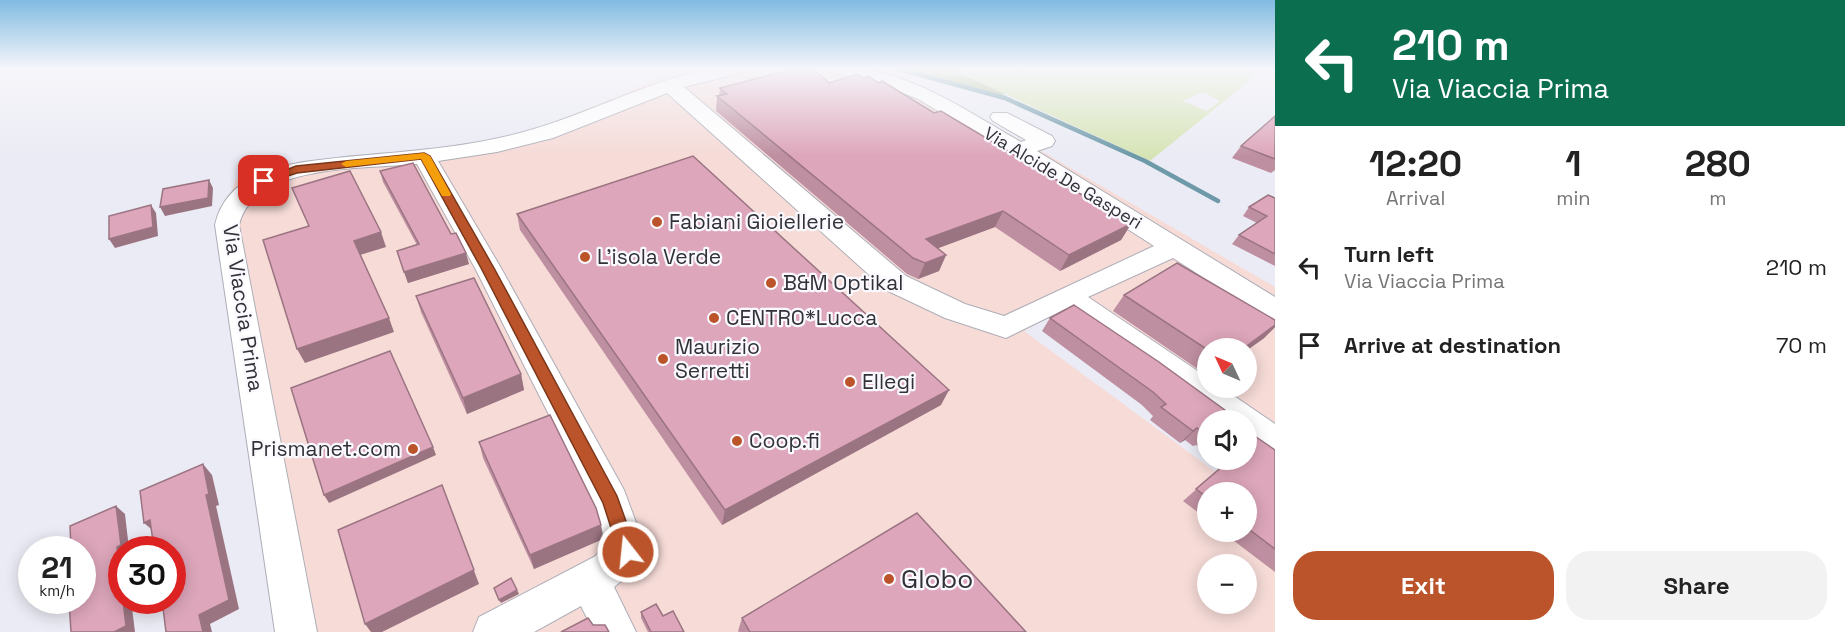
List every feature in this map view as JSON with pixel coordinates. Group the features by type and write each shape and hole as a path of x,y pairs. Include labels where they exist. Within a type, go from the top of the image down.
{"street":[{"name":"Via Viaccia Prima","path":"296,632 227,225 229,213 242,194 264,181 289,172 424,156 526,139 613,106 621,97"},
{"path":"693,97 896,283 955,311 1006,327 1066,296 1175,247"},
{"name":"Via Alcide De Gasperi","path":"929,97 1019,150 1275,309"},
{"path":"424,156 611,501 624,534 628,552 608,570 516,627"},
{"name":"Via Alcide De Gasperi","path":"1219,275 1275,286"},
{"path":"1066,296 1229,410"},
{"path":"1257,429 1275,442"},
{"path":"590,581 615,632"}],"shaded area":[{"path":"614,97 942,97 1048,155 1275,287 1275,431 1257,419 1257,410 1244,410 1227,398 1257,398 1257,338 1197,338 1197,377 1082,298 1024,331 1197,458 1197,470 1213,470 1229,482 1197,482 1197,542 1257,542 1257,525 1275,515 1275,632 280,632 217,225 237,178 349,158 477,144 533,132"}],"green space":[{"path":"1013,97 1190,97 1182,101 1207,111 1220,101 1213,97 1228,97 1150,161"}],"building":[{"path":"719,97 909,97 934,113 941,111 1131,224 1069,255 1003,211 926,239 946,255 925,263 913,258"},
{"path":"1275,116 1275,159 1241,146"},
{"name":"CENTRO*Lucca","path":"693,156 949,390 725,510 517,214"},
{"path":"413,163 451,234 456,233 466,253 404,272 397,251 419,244 380,171"},
{"path":"350,171 381,232 354,241 389,318 297,349 263,240 309,226 292,188"},
{"path":"209,180 208,198 160,207 163,189"},
{"path":"1268,195 1275,198 1275,254 1239,235 1267,216 1249,207"},
{"path":"151,205 153,227 109,239 109,216"},
{"path":"1177,263 1275,320 1275,325 1257,338 1197,338 1197,343 1124,295"},
{"path":"474,278 521,374 463,398 416,296"},
{"path":"1074,305 1197,390 1197,398 1208,398 1225,410 1197,410 1197,428 1193,431 1161,407 1166,404 1153,392 1050,318"},
{"path":"390,351 433,447 324,495 291,388"},
{"path":"550,415 596,508 601,525 530,555 479,442"},
{"path":"1257,438 1275,450 1275,549 1257,535 1257,482 1204,482 1218,470 1257,470"},
{"path":"203,464 209,494 206,495 229,600 199,615 203,632 166,632 164,614 186,614 186,536 152,536 150,520 144,523 140,491"},
{"path":"442,485 474,570 365,624 338,530"},
{"path":"116,506 120,536 108,536 108,614 125,614 126,626 114,632 71,632 70,614 96,614 96,536 70,536 70,526"},
{"name":"Globo","path":"917,513 1026,632 750,632 742,618"},
{"path":"511,578 517,590 499,600 494,588"},
{"path":"656,604 663,616 673,611 684,632 651,632 641,612"},
{"path":"588,618 593,625 605,625 609,632 561,632"}],"waterway":[{"path":"1003,97 1145,161 1218,201"}],"slow traffic":[{"path":"346,164 424,156 446,194"}],"place":[{"name":"Fabiani Gioiellerie","path":"657,222"},
{"name":"L'isola Verde","path":"585,257"},
{"name":"B&M Optikal","path":"771,283"},
{"name":"CENTRO*Lucca","path":"714,318"},
{"name":"Maurizio Serretti","path":"663,359"},
{"name":"Ellegi","path":"850,382"},
{"name":"Coop.fi","path":"737,441"},
{"name":"Prismanet.com","path":"413,449"},
{"name":"Globo","path":"889,579"}],"route":[{"path":"264,181 312,167 424,156 488,268 611,501 624,534 628,552"}]}
